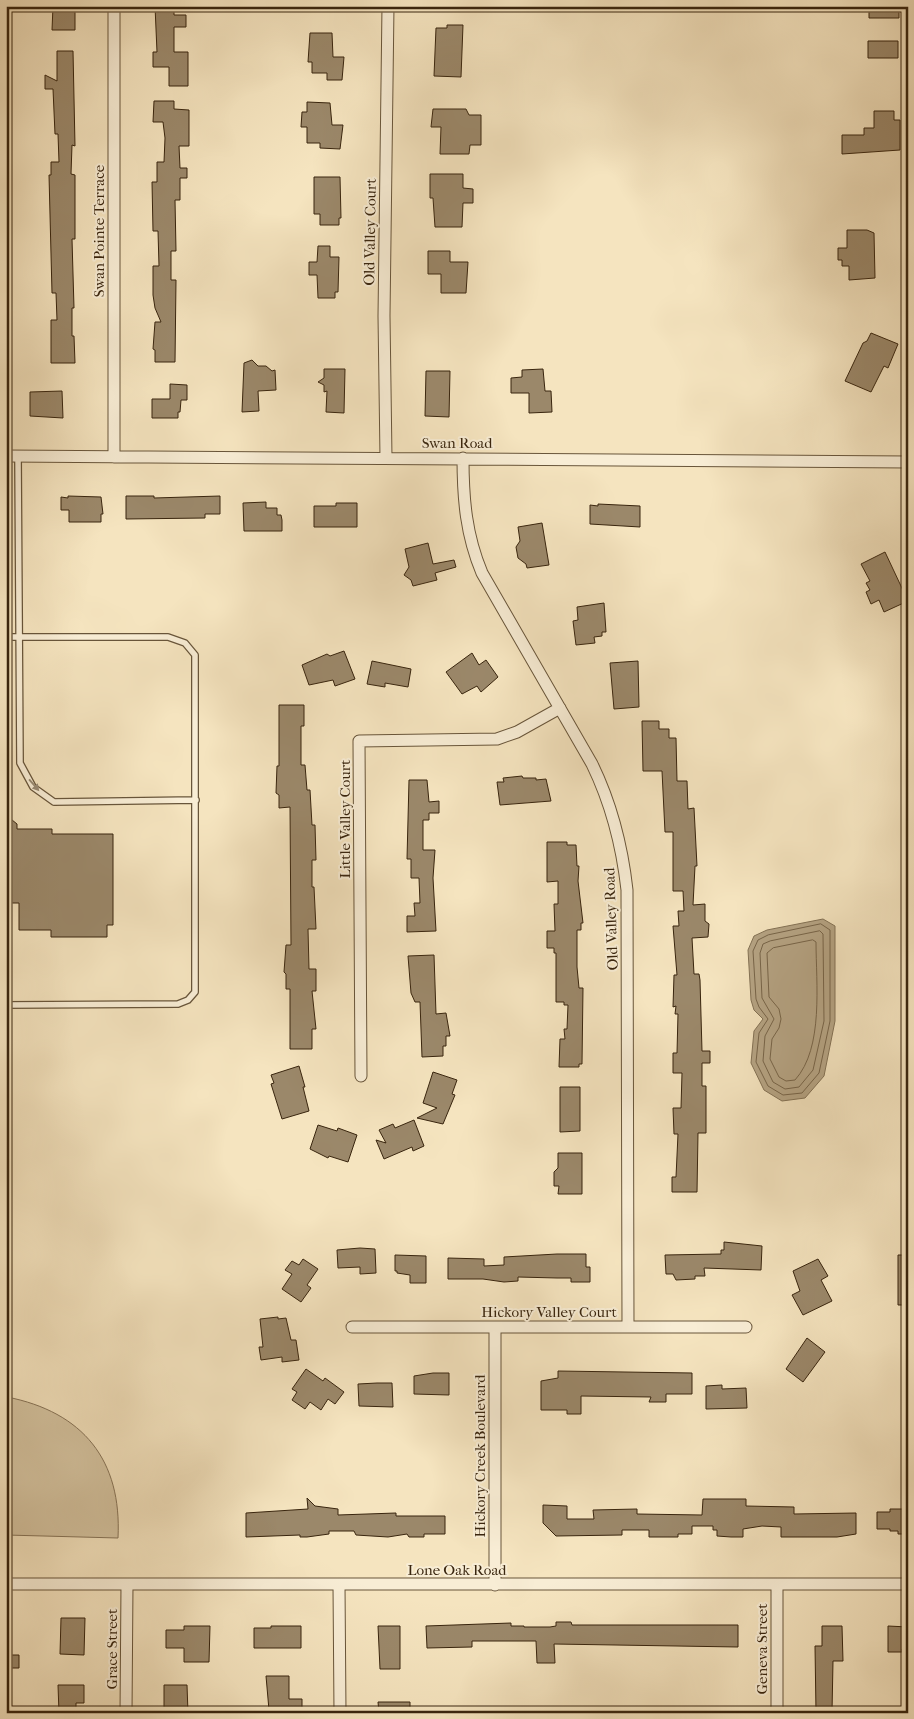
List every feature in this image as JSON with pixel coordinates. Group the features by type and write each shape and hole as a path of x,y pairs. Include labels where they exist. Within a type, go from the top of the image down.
{"street":[{"name":"Swan Pointe Terrace","path":"114,6 114,457"},
{"name":"Old Valley Court","path":"386,458 384,316 388,6"},
{"name":"Swan Road","path":"12,456 908,462"},
{"name":"Old Valley Road","path":"463,458 464,507 474,554 482,573 606,792 623,853 627,890 628,1327"},
{"name":"Little Valley Court","path":"361,1076 359,741 498,740 517,732 560,708"},
{"name":"Hickory Creek Boulevard","path":"495,1327 495,1585"},
{"name":"Hickory Valley Court","path":"352,1328 746,1327"},
{"name":"Lone Oak Road","path":"6,1584 908,1584"},
{"name":"Grace Street","path":"126,1713 127,1585"},
{"path":"339,1585 340,1713"},
{"name":"Geneva Street","path":"777,1585 777,1713"}],"lane":[{"path":"12,456 19,636 20,763 33,787 54,802 196,800"},
{"path":"6,637 168,637 186,643 195,655 196,800 195,992 188,1000 178,1004 6,1005"}],"shaded area":[{"path":"7,1397 34,1404 57,1414 77,1428 92,1444 105,1463 113,1485 117,1510 118,1538 6,1535"}],"water":[{"path":"823,919 835,926 835,1021 824,1076 805,1098 782,1101 764,1090 751,1063 754,1031 763,1019 754,1010 751,1000 748,950 754,936 767,930"}],"building":[{"path":"53,6 75,6 75,30 52,30"},
{"path":"155,6 174,6 174,15 186,15 186,27 174,27 174,52 188,52 188,86 169,86 169,67 153,67 153,52 157,52"},
{"path":"869,6 899,6 899,18 869,18"},
{"path":"447,25 463,25 461,77 434,76 436,28 447,28"},
{"path":"310,33 332,33 333,57 344,57 342,80 327,80 327,73 312,73 312,62 308,62"},
{"path":"868,41 898,41 898,58 868,58"},
{"path":"57,51 73,51 75,146 72,145 71,174 75,175 75,239 72,239 74,308 72,308 72,336 74,336 75,363 51,363 51,320 57,320 56,293 52,293 49,175 51,175 51,162 59,162 58,134 55,134 53,89 45,89 45,75 57,81"},
{"path":"154,101 174,101 174,109 189,110 189,146 179,146 180,168 187,168 187,178 180,178 180,200 175,200 176,251 171,251 171,280 176,280 175,362 155,362 155,350 153,349 155,322 161,322 155,308 153,295 153,266 159,266 158,231 153,231 152,182 157,182 157,162 164,162 165,138 163,122 153,122"},
{"path":"307,102 330,103 332,125 343,125 340,149 320,148 320,143 307,143 307,127 301,127 302,112 307,112"},
{"path":"433,109 466,109 469,115 481,115 481,145 470,145 469,154 440,154 441,127 431,127"},
{"path":"874,111 894,111 894,120 900,120 900,150 842,154 842,135 864,135 864,128 874,128"},
{"path":"430,174 463,174 463,188 473,189 473,203 463,203 462,227 435,227 433,198 430,198"},
{"path":"314,177 340,177 341,218 339,218 339,225 320,225 320,214 314,214"},
{"path":"847,230 867,230 874,233 875,278 849,280 849,266 842,266 842,260 838,260 838,248 847,248"},
{"path":"318,246 330,246 330,257 339,257 338,292 335,292 335,298 318,298 317,275 309,275 309,262 317,262"},
{"path":"428,251 450,251 450,262 468,262 466,293 441,293 441,274 428,274"},
{"path":"871,333 898,344 888,368 884,366 871,392 845,381 863,343 867,341"},
{"path":"252,360 258,366 266,366 272,371 275,370 276,390 258,391 259,411 242,412 244,363"},
{"path":"324,369 345,369 344,413 326,412 327,391 324,392 324,385 318,382 324,378"},
{"path":"543,369 545,391 551,391 552,412 529,413 529,393 511,393 511,378 522,377 522,370"},
{"path":"426,371 450,371 449,417 425,416"},
{"path":"170,384 187,385 187,400 181,400 178,418 152,418 152,399 170,399"},
{"path":"62,391 63,418 30,416 30,392"},
{"path":"68,496 101,497 103,514 101,514 101,522 69,522 69,510 61,510 61,497 68,498"},
{"path":"126,496 154,496 154,498 220,496 220,514 205,514 205,518 126,519"},
{"path":"266,502 266,508 277,508 277,515 281,515 282,531 244,531 243,503"},
{"path":"336,503 357,503 357,527 314,527 314,506 336,506"},
{"path":"598,504 640,506 640,527 590,524 590,505 598,506"},
{"path":"542,523 549,565 527,568 526,564 518,558 516,547 520,541 518,527"},
{"path":"428,543 433,564 454,560 456,567 435,573 437,580 413,586 411,580 404,575 409,567 405,549"},
{"path":"885,552 908,601 884,612 879,600 871,604 866,592 870,590 866,583 870,581 861,564"},
{"path":"604,603 606,632 602,632 602,636 594,637 595,643 576,645 573,621 578,620 577,607"},
{"path":"344,651 355,679 335,686 333,680 309,685 302,665 327,654 330,656"},
{"path":"472,653 479,665 486,660 498,677 481,692 477,686 462,694 446,672"},
{"path":"372,661 411,669 408,687 385,683 385,687 367,684"},
{"path":"638,661 639,707 614,709 610,663"},
{"path":"279,705 304,705 304,726 301,726 301,765 305,765 307,790 310,790 312,825 315,825 316,860 312,860 312,887 314,887 316,929 308,929 309,969 316,969 316,991 312,991 316,1029 312,1029 312,1049 290,1049 290,989 286,989 286,974 284,972 286,945 291,945 290,807 279,808 279,795 276,793 277,766 279,766"},
{"path":"642,721 659,721 659,729 669,729 669,738 676,738 677,781 687,781 688,809 694,808 697,866 695,866 693,905 705,904 705,921 709,924 708,937 692,938 694,974 699,974 700,980 702,1051 710,1051 710,1063 702,1063 702,1086 706,1086 706,1133 698,1133 697,1192 672,1192 672,1177 676,1177 678,1134 674,1134 673,1108 681,1108 682,1073 673,1073 673,1053 677,1053 678,1014 675,1014 676,1006 673,1007 674,975 677,975 673,926 679,926 678,911 684,911 683,891 673,891 673,832 665,832 662,771 643,771"},
{"path":"522,776 523,778 536,778 536,780 546,779 551,801 500,805 497,782 504,782 503,778"},
{"path":"409,780 427,780 429,802 439,801 439,813 429,813 429,820 423,820 423,850 435,850 433,878 436,931 407,932 407,916 415,916 414,903 420,903 419,878 411,878 411,859 407,859"},
{"path":"6,815 17,824 17,829 52,829 52,834 113,834 113,925 107,925 107,937 51,937 51,930 19,930 19,903 6,903"},
{"path":"547,842 567,842 567,845 576,845 577,866 579,866 578,881 583,923 581,923 581,930 577,930 577,967 579,988 583,988 582,1064 579,1064 579,1067 559,1067 560,1039 565,1039 564,1029 567,1029 568,1005 564,1005 564,1002 556,1002 556,953 554,953 554,948 547,948 547,931 555,931 554,904 558,904 558,881 547,882"},
{"path":"434,955 436,1014 446,1013 450,1036 446,1036 443,1056 422,1057 420,1002 415,1002 411,993 408,956"},
{"path":"299,1066 309,1111 282,1119 271,1084 274,1083 271,1075"},
{"path":"433,1072 457,1080 452,1094 455,1095 443,1124 417,1118 437,1108 423,1103"},
{"path":"560,1087 580,1087 580,1131 560,1132"},
{"path":"414,1120 424,1146 413,1151 412,1147 384,1159 376,1140 386,1143 379,1130 393,1124 395,1128"},
{"path":"318,1125 337,1131 338,1128 357,1135 348,1162 329,1156 328,1158 310,1149"},
{"path":"558,1153 582,1153 582,1194 558,1194 559,1186 554,1186 554,1172 558,1168"},
{"path":"724,1242 762,1246 761,1270 704,1268 705,1276 695,1276 695,1279 676,1280 673,1274 666,1274 665,1255 721,1254 721,1250 724,1250"},
{"path":"375,1249 376,1273 360,1274 360,1267 338,1268 337,1250"},
{"path":"586,1254 586,1267 590,1267 590,1282 571,1282 571,1278 518,1277 518,1281 504,1282 483,1279 448,1279 448,1258 484,1259 484,1266 504,1265 504,1257"},
{"path":"395,1255 426,1256 426,1283 410,1283 410,1275 397,1273 395,1271"},
{"path":"898,1255 908,1255 908,1305 898,1305"},
{"path":"303,1259 318,1269 307,1285 311,1288 301,1302 282,1289 292,1274 285,1270 292,1261 299,1265"},
{"path":"818,1259 828,1276 821,1280 832,1301 803,1315 792,1295 800,1291 793,1271"},
{"path":"278,1317 278,1319 286,1318 291,1340 296,1340 299,1360 282,1362 282,1357 261,1360 259,1347 263,1347 260,1319"},
{"path":"807,1338 825,1352 803,1382 786,1369"},
{"path":"306,1369 323,1381 325,1378 344,1392 335,1404 328,1399 321,1410 310,1402 305,1409 292,1400 297,1392 292,1389"},
{"path":"558,1371 692,1373 692,1394 666,1394 666,1402 649,1402 651,1397 581,1396 581,1414 567,1414 567,1410 541,1410 541,1381 558,1378"},
{"path":"449,1373 449,1395 414,1394 414,1376"},
{"path":"392,1383 393,1407 359,1406 358,1384"},
{"path":"722,1385 722,1389 746,1388 747,1408 706,1409 706,1386"},
{"path":"307,1498 315,1506 338,1509 338,1515 396,1513 396,1516 445,1516 445,1534 424,1534 424,1537 409,1537 407,1534 388,1537 356,1535 354,1531 329,1531 329,1534 307,1537 300,1537 300,1535 246,1537 246,1513 308,1509"},
{"path":"703,1499 746,1499 746,1506 794,1507 794,1514 856,1513 856,1534 837,1537 781,1537 781,1527 762,1526 743,1529 743,1537 731,1537 717,1536 717,1530 713,1530 713,1526 692,1526 692,1534 678,1534 678,1537 649,1537 649,1530 622,1530 622,1535 556,1536 543,1523 543,1505 567,1506 567,1519 594,1519 593,1510 637,1509 637,1514 702,1515"},
{"path":"890,1509 908,1509 908,1534 898,1534 898,1531 890,1531 890,1529 877,1529 877,1512 890,1512"},
{"path":"61,1618 85,1618 84,1655 60,1654"},
{"path":"556,1622 571,1622 572,1625 738,1625 738,1647 554,1644 555,1663 537,1663 536,1641 472,1641 472,1647 427,1648 426,1626 511,1623 511,1626 550,1627 556,1626"},
{"path":"184,1626 210,1626 209,1662 184,1662 184,1648 166,1648 166,1630 184,1630"},
{"path":"271,1626 301,1626 301,1648 254,1648 254,1628 271,1628"},
{"path":"378,1626 400,1626 400,1669 380,1669"},
{"path":"822,1626 842,1626 843,1661 833,1661 832,1712 816,1712 815,1646 822,1646"},
{"path":"888,1626 908,1627 908,1649 902,1649 902,1652 888,1652"},
{"path":"6,1655 19,1655 19,1668 6,1668"},
{"path":"266,1676 289,1676 289,1699 302,1699 302,1713 269,1710"},
{"path":"58,1685 84,1685 84,1703 76,1703 76,1713 59,1713"},
{"path":"164,1685 187,1685 188,1713 164,1713"},
{"path":"378,1702 410,1702 410,1713 379,1713"}]}
